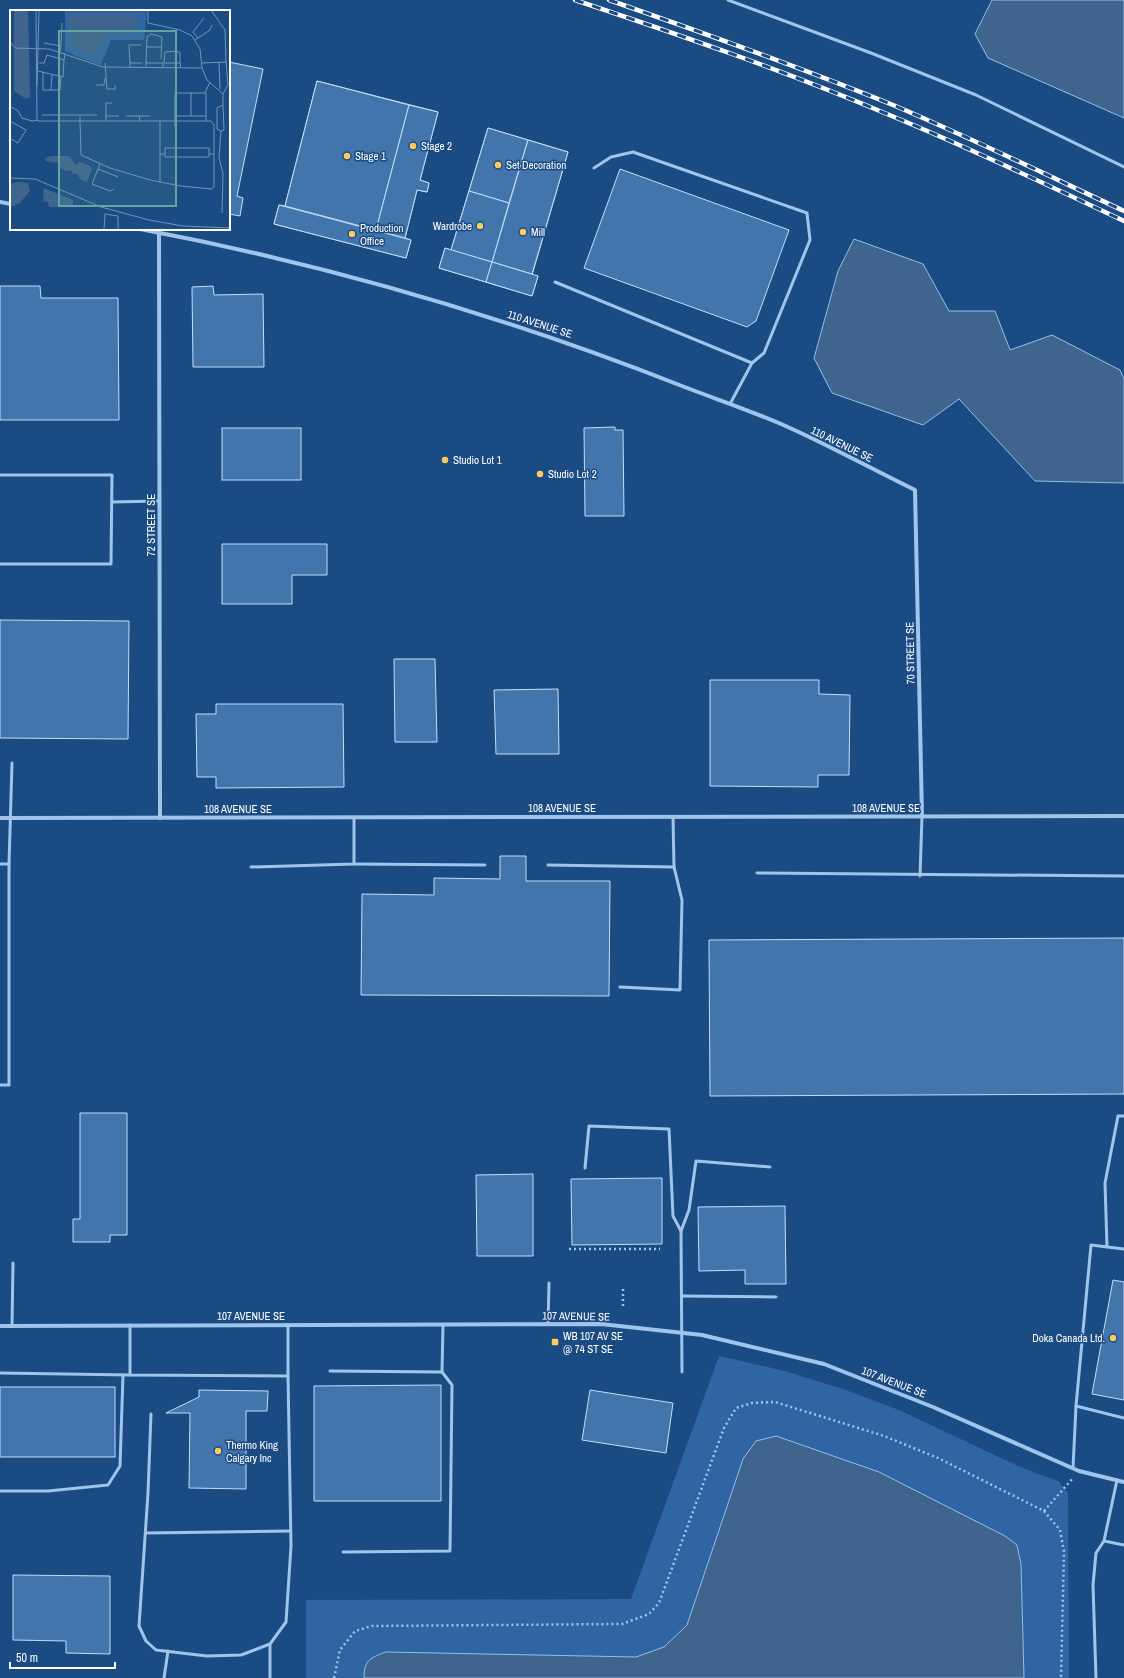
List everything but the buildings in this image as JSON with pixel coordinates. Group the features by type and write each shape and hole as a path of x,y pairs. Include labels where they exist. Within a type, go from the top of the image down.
{"street":[{"path":"0,202 10,204"},
{"name":"110 AVENUE SE","path":"145,230 296,262 463,309 639,369 730,404 789,428 916,490"},
{"name":"72 STREET SE","path":"160,233 160,818"},
{"name":"70 STREET SE","path":"916,490 922,816"},
{"name":"108 AVENUE SE","path":"0,818 1124,816"},
{"name":"107 AVENUE SE","path":"0,1326 601,1324 702,1335 824,1364 933,1407 1079,1471 1124,1482"}],"lane":[{"path":"728,0 871,53 976,95 1124,167"},
{"path":"594,168 611,157 633,152 807,213 810,240 764,353 752,363 730,404"},
{"path":"555,282 752,363"},
{"path":"0,475 112,475 111,564 0,564"},
{"path":"112,502 160,500"},
{"path":"0,1085 9,1085 12,763"},
{"path":"920,876 922,816"},
{"path":"354,817 354,864"},
{"path":"620,987 680,990 682,900 674,867 672,817"},
{"path":"0,864 10,864"},
{"path":"251,867 354,864 485,865"},
{"path":"548,865 674,867"},
{"path":"757,874 1124,876"},
{"path":"1107,1247 1105,1183 1118,1116 1124,1116"},
{"path":"585,1168 589,1126 669,1129 672,1216 681,1231"},
{"path":"682,1372 681,1231 689,1210 696,1161 770,1167"},
{"path":"1073,1468 1076,1406 1091,1244 1124,1249"},
{"path":"12,1326 13,1263"},
{"path":"548,1324 550,1283"},
{"path":"682,1296 776,1297"},
{"path":"130,1325 130,1375"},
{"path":"151,1414 146,1533 139,1626 146,1641 156,1650 207,1656 241,1655 270,1644 286,1622 290,1531 288,1325"},
{"path":"343,1552 450,1551 452,1385 442,1372 443,1325"},
{"path":"330,1371 442,1372"},
{"path":"0,1373 288,1376"},
{"path":"0,1491 48,1490 108,1485 120,1466 123,1375"},
{"path":"1076,1406 1124,1418"},
{"path":"1096,1678 1093,1585 1096,1553 1104,1541 1117,1480"},
{"path":"146,1533 290,1531"},
{"path":"1104,1541 1124,1545"},
{"path":"270,1644 270,1678"},
{"path":"164,1678 168,1651"}],"path":[{"path":"569,1249 660,1249"},
{"path":"623,1289 623,1307"},
{"path":"334,1678 340,1650 355,1631 372,1626 622,1624 648,1614 660,1603 724,1428 736,1408 752,1403 775,1402 884,1436 938,1458 1044,1511 1060,1530 1064,1551 1061,1678"},
{"path":"1044,1511 1079,1471"}],"shaded area":[{"path":"992,0 1124,0 1124,118 988,58 975,34"},
{"path":"854,239 923,264 949,311 995,311 1010,350 1052,335 1120,370 1124,379 1124,483 1035,481 959,399 923,425 832,393 814,358 838,271"},
{"path":"719,1356 785,1371 846,1390 899,1410 1020,1467 1058,1481 1068,1493 1069,1678 306,1678 306,1600 631,1599"},
{"path":"776,1436 879,1472 1005,1536 1017,1545 1021,1564 1024,1678 364,1678 365,1667 369,1660 386,1652 636,1657 664,1647 687,1625 743,1459 756,1441"}],"railway":[{"path":"575,0 732,54 849,98 977,153 1124,221"},
{"path":"609,0 822,77 893,105 1124,211"}],"place":[{"name":"Stage 2","path":"413,146"},
{"name":"Stage 1","path":"347,156"},
{"name":"Set Decoration","path":"498,165"},
{"name":"Wardrobe","path":"480,226"},
{"name":"Mill","path":"523,232"},
{"name":"Production Office","path":"352,234"},
{"name":"Studio Lot 1","path":"445,460"},
{"name":"Studio Lot 2","path":"540,474"},
{"name":"Doka Canada Ltd.","path":"1113,1338"},
{"name":"WB 107 AV SE @ 74 ST SE","path":"555,1342"},
{"name":"Thermo King Calgary Inc","path":"218,1451"}]}
